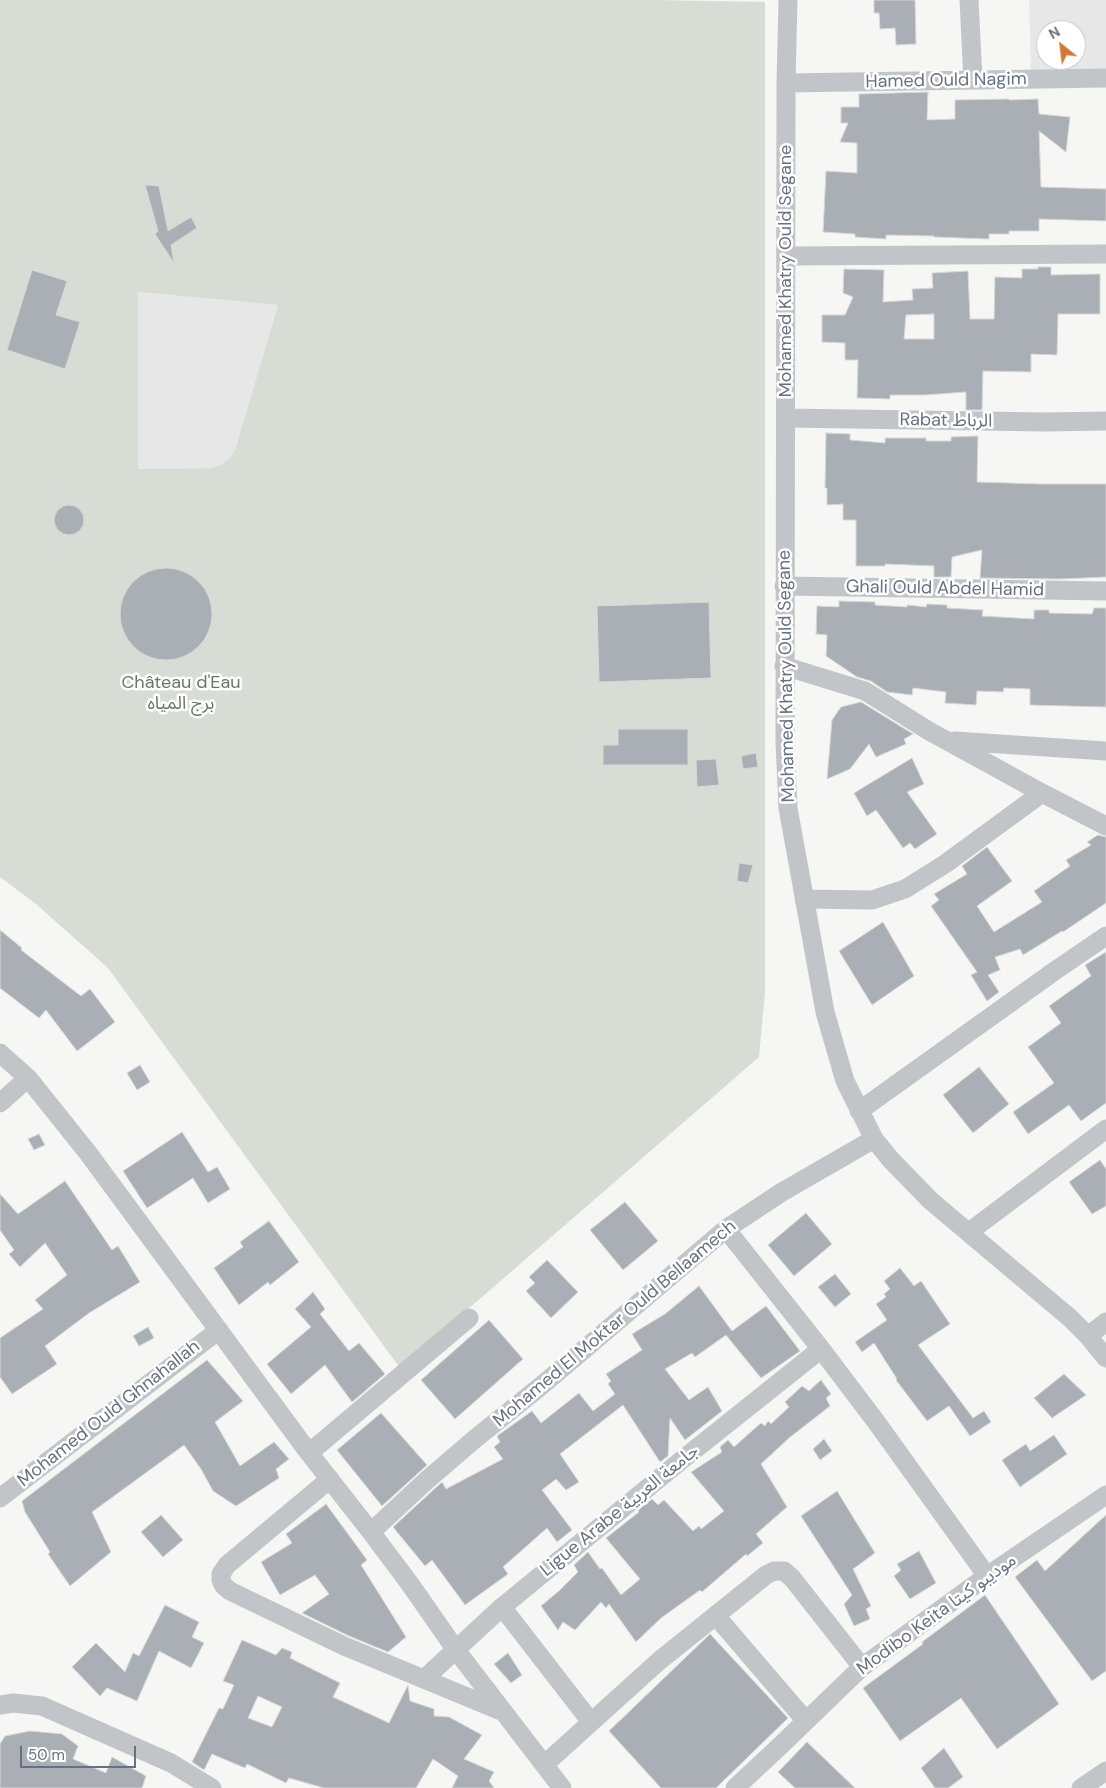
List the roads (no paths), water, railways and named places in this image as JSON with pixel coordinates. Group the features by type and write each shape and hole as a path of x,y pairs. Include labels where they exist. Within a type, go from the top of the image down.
{"street":[{"name":"Mohamed Khatry Ould Segane","path":"788,0 786,83 785,742 788,808 827,1020 845,1081 874,1139 891,1160 931,1201 1064,1312 1088,1336 1106,1358"},
{"path":"969,0 974,80"},
{"name":"Hamed Ould Nagim","path":"786,83 1106,78"},
{"path":"786,256 1106,254"},
{"name":"Rabat الرباط","path":"786,418 1046,422 1106,421"},
{"name":"Ghali Ould Abdel Hamid","path":"784,586 1106,591"},
{"path":"784,666 865,691 929,731 1042,794 1106,826"},
{"path":"950,741 1106,751"},
{"path":"804,900 872,900 905,889 945,864 1042,794"},
{"path":"859,1111 1106,936"},
{"path":"0,1053 28,1078 88,1153 309,1454 371,1532 502,1712 545,1764 562,1788"},
{"path":"0,1103 28,1078"},
{"path":"969,1232 1106,1129"},
{"name":"Mohamed El Moktar Ould Bellaamech","path":"371,1532 476,1438 541,1386 726,1229 782,1192 874,1139"},
{"path":"726,1229 821,1348 987,1576"},
{"path":"309,1454 469,1318"},
{"path":"1088,1336 1106,1322"},
{"name":"Mohamed Ould Ghnahallah","path":"0,1498 219,1330"},
{"name":"Ligue Arabe جامعة العربية","path":"424,1679 502,1607 821,1348"},
{"path":"330,1479 227,1566 221,1574 224,1586 230,1591 344,1646 502,1712"},
{"name":"Modibo Keita موديبو كيتا","path":"735,1788 862,1667 987,1576 1106,1495"},
{"path":"545,1764 645,1674 766,1574 774,1571 784,1571 792,1578 862,1667"},
{"path":"502,1607 591,1722"},
{"path":"716,1616 806,1721"},
{"path":"0,1705 13,1703 42,1706 171,1764 212,1788"},
{"path":"1081,1788 1106,1771"}],"park label":[{"name":"Château d'Eau برج المياه","path":"181,693"}]}
